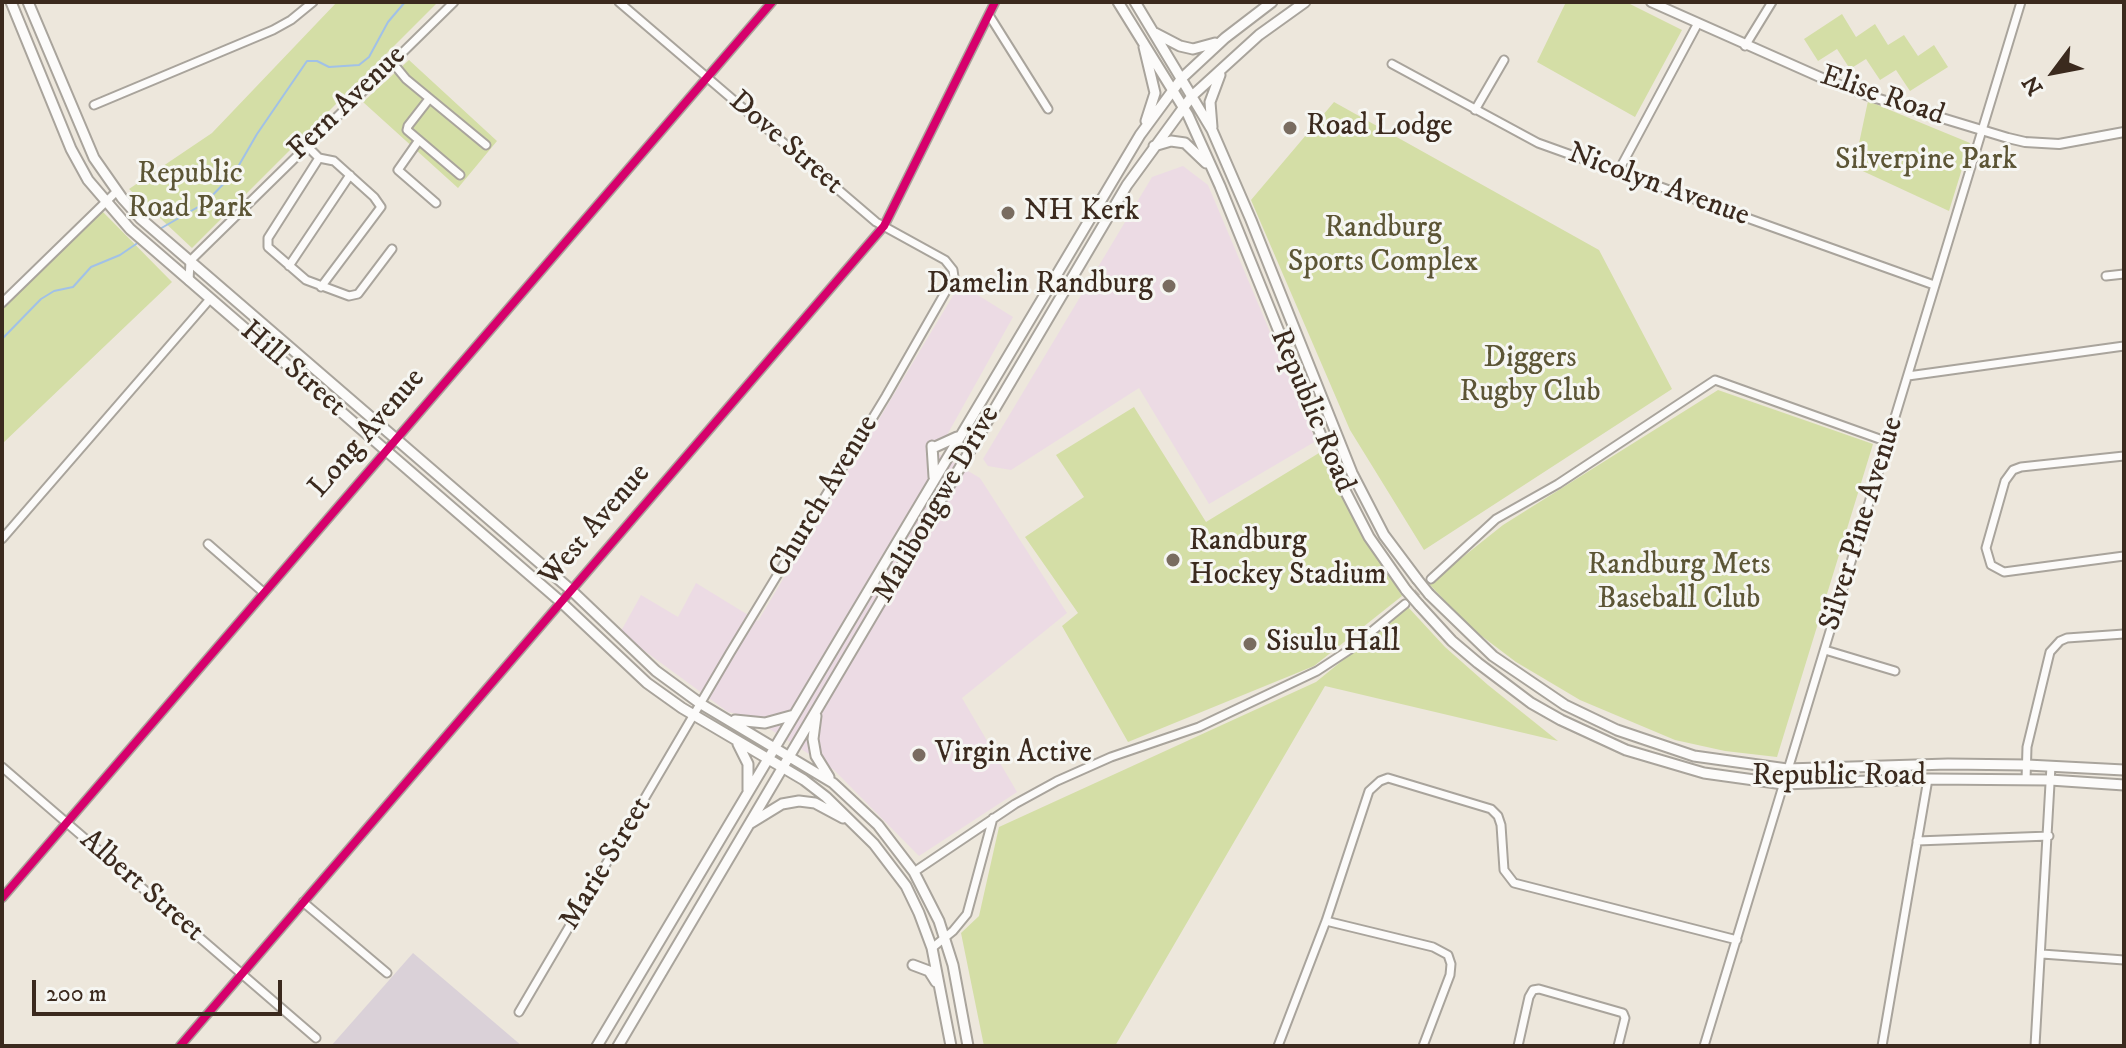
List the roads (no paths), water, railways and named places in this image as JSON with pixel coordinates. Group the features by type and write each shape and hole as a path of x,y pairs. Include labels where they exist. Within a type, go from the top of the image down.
{"main road":[{"name":"Hill Street","path":"11,2 71,149 88,180 130,229 561,602 647,683 826,797 856,825"},
{"name":"Hill Street","path":"28,2 86,143 116,192 140,218 571,590 656,671 701,704 833,783"},
{"name":"Republic Road","path":"1118,2 1184,107 1220,186 1337,475 1369,537 1406,590 1443,632 1478,663 1531,703 1561,720 1626,750 1721,776 1783,784 1928,779 2050,780 2124,785"},
{"name":"Republic Road","path":"1135,2 1212,130 1352,473 1384,535 1429,594 1493,656 1579,712 1647,742 1694,756 1787,769 2027,765 2124,770"},
{"name":"Malibongwe Drive","path":"597,1046 1140,135 1182,78 1225,38 1272,2"},
{"name":"Malibongwe Drive","path":"618,1046 1094,240 1154,146 1192,96 1259,35 1305,2"},
{"path":"1154,32 1180,46 1193,49 1225,38"},
{"path":"1140,135 1155,93 1142,40"},
{"path":"1212,130 1210,102 1213,88 1230,61"},
{"path":"1154,146 1171,141 1185,143 1203,159 1220,186"},
{"path":"934,481 933,446 960,435"},
{"path":"819,705 814,727 816,756 833,783 878,825 914,872 930,900 953,965 968,1046"},
{"path":"727,719 765,723 796,714"},
{"path":"736,740 748,764 748,794"},
{"path":"749,824 782,804 799,801 815,803 856,825 906,886 932,948 951,1046"},
{"path":"913,965 930,971 942,991"}],"street":[{"path":"94,105 273,30 313,2"},
{"name":"Fern Avenue","path":"190,261 454,2"},
{"name":"Dove Street","path":"619,2 850,201 884,226 937,255 949,265 954,277"},
{"name":"Long Avenue","path":"2,898 772,2"},
{"name":"West Avenue","path":"180,1046 884,226 995,2"},
{"name":"Elise Road","path":"1651,2 1745,46 1866,95 2025,142 2084,141 2124,132"},
{"path":"1745,46 1772,2"},
{"name":"Silver Pine Avenue","path":"1704,1046 2021,2"},
{"path":"989,15 1048,109"},
{"path":"1618,172 1698,23"},
{"path":"1475,110 1504,60"},
{"path":"392,62 406,79 486,145"},
{"name":"Nicolyn Avenue","path":"1392,64 1538,143 1934,285"},
{"path":"429,99 407,128 460,175"},
{"path":"419,140 398,170 436,203"},
{"path":"306,145 319,158 329,159 350,175 379,202 379,212 321,287"},
{"path":"319,158 266,241 268,247 306,280 349,296 358,294 392,249"},
{"path":"289,266 350,175"},
{"path":"2,303 116,192"},
{"path":"189,281 190,261"},
{"path":"2106,276 2124,274"},
{"name":"Church Avenue","path":"694,715 954,277"},
{"path":"2,539 12,523 210,299"},
{"path":"1908,376 2124,346"},
{"path":"1431,579 1496,519 1558,484 1715,380 1888,442"},
{"path":"2124,456 2013,470 2005,481 1986,548 1991,565 2004,572 2124,556"},
{"path":"208,544 263,592"},
{"path":"914,872 1037,791 1081,770 1199,727 1291,685 1349,650 1405,604"},
{"path":"2026,780 2027,747 2047,660 2054,647 2067,638 2124,634"},
{"path":"1825,650 1895,671"},
{"name":"Marie Street","path":"519,1012 694,715"},
{"path":"2035,1046 2051,766"},
{"name":"Albert Street","path":"2,767 316,1038"},
{"path":"1278,1046 1326,921 1369,791 1388,778 1491,809 1501,825 1504,870 1514,883 1737,940"},
{"path":"1882,1046 1928,779"},
{"path":"932,948 967,914 993,818"},
{"path":"1917,841 2049,836"},
{"path":"303,902 387,973"},
{"path":"1326,921 1443,950 1450,959 1450,975 1423,1046"},
{"path":"2042,954 2124,960"},
{"path":"1518,1046 1529,997 1533,990 1539,989 1623,1013 1625,1018 1618,1046"}],"waterway":[{"path":"158,230 205,203 235,172 307,61 317,61 329,67 359,65 369,57 388,22 405,2"},
{"path":"2,339 41,299 54,291 73,287 91,267 120,255 139,242"}],"tunnel":[{"path":"1405,604 1431,579"}],"place":[{"name":"Road Lodge","path":"1290,128"},
{"name":"NH Kerk","path":"1008,213"},
{"name":"Damelin Randburg","path":"1169,286"},
{"name":"Randburg Hockey Stadium","path":"1173,560"},
{"name":"Sisulu Hall","path":"1250,644"},
{"name":"Virgin Active","path":"919,755"}],"park label":[{"name":"Silverpine Park","path":"1926,162"},
{"name":"Republic Road Park","path":"190,193"},
{"name":"Randburg Sports Complex","path":"1383,247"},
{"name":"Diggers Rugby Club","path":"1530,377"},
{"name":"Randburg Mets Baseball Club","path":"1679,584"}]}
